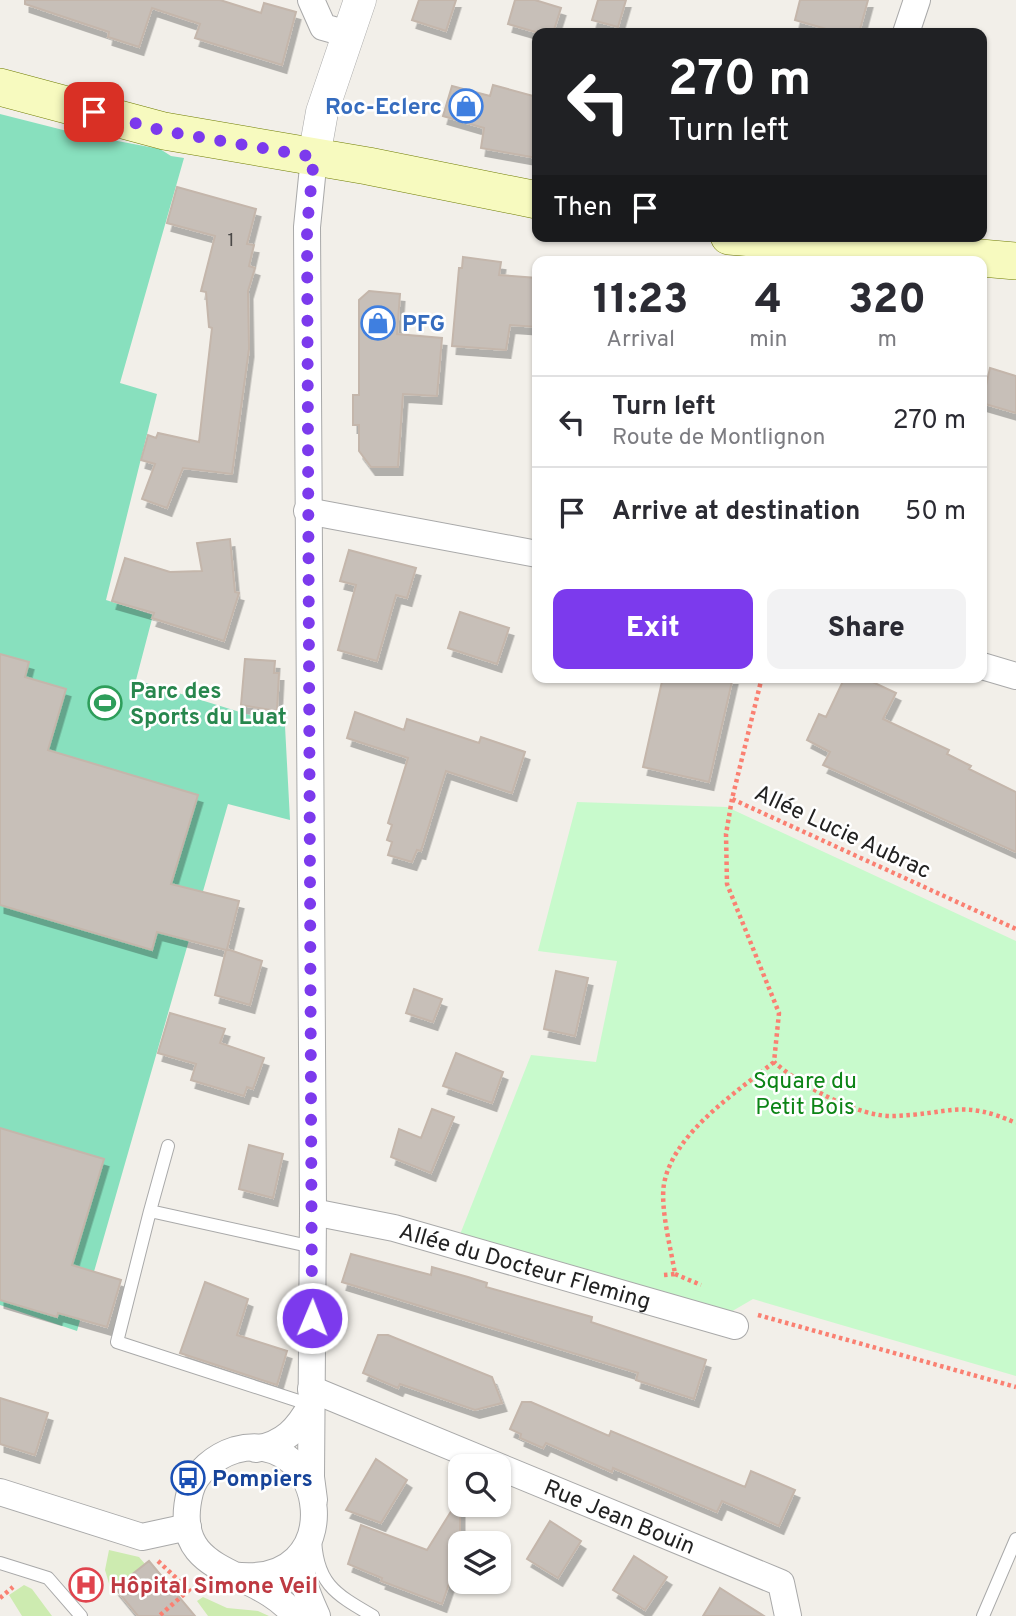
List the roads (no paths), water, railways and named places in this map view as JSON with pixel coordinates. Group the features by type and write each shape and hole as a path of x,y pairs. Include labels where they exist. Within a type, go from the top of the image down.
{"main road":[{"path":"0,88 164,131 532,199"},
{"path":"848,242 972,256"},
{"path":"987,258 1016,261"}],"street":[{"path":"311,0 323,27 348,34"},
{"path":"317,1616 303,1584 300,1568 315,1510 311,1477 313,1212 307,227 314,157 322,112 360,0"},
{"path":"908,28 917,0"},
{"path":"307,511 532,553"},
{"path":"987,667 1016,676"},
{"name":"Allée du Docteur Fleming","path":"313,1212 394,1227 735,1326"},
{"path":"295,1616 266,1588 213,1566 197,1552 188,1527 187,1507 192,1487 202,1471 218,1458 236,1450 273,1446 284,1440 302,1423 311,1397"},
{"name":"Rue Jean Bouin","path":"311,1397 781,1583 788,1616"},
{"path":"256,1448 273,1452 300,1470 315,1510"},
{"path":"0,1492 142,1537 188,1527"},
{"path":"232,1575 252,1578 271,1575 289,1566 303,1552"}],"lane":[{"path":"168,1146 117,1342 311,1397"},
{"path":"150,1211 313,1247"},
{"path":"315,1510 315,1545 325,1580 335,1594 373,1616"},
{"path":"983,1616 1016,1539"},
{"path":"0,1563 48,1578 81,1616"}],"place":[{"name":"Roc-Eclerc","path":"466,106"},
{"name":"PFG","path":"378,323"},
{"name":"Parc des Sports du Luat","path":"105,703"},
{"name":"Pompiers","path":"188,1478"},
{"name":"Hôpital Simone Veil","path":"86,1585"}],"park label":[{"name":"Square du Petit Bois","path":"805,1093"}]}
